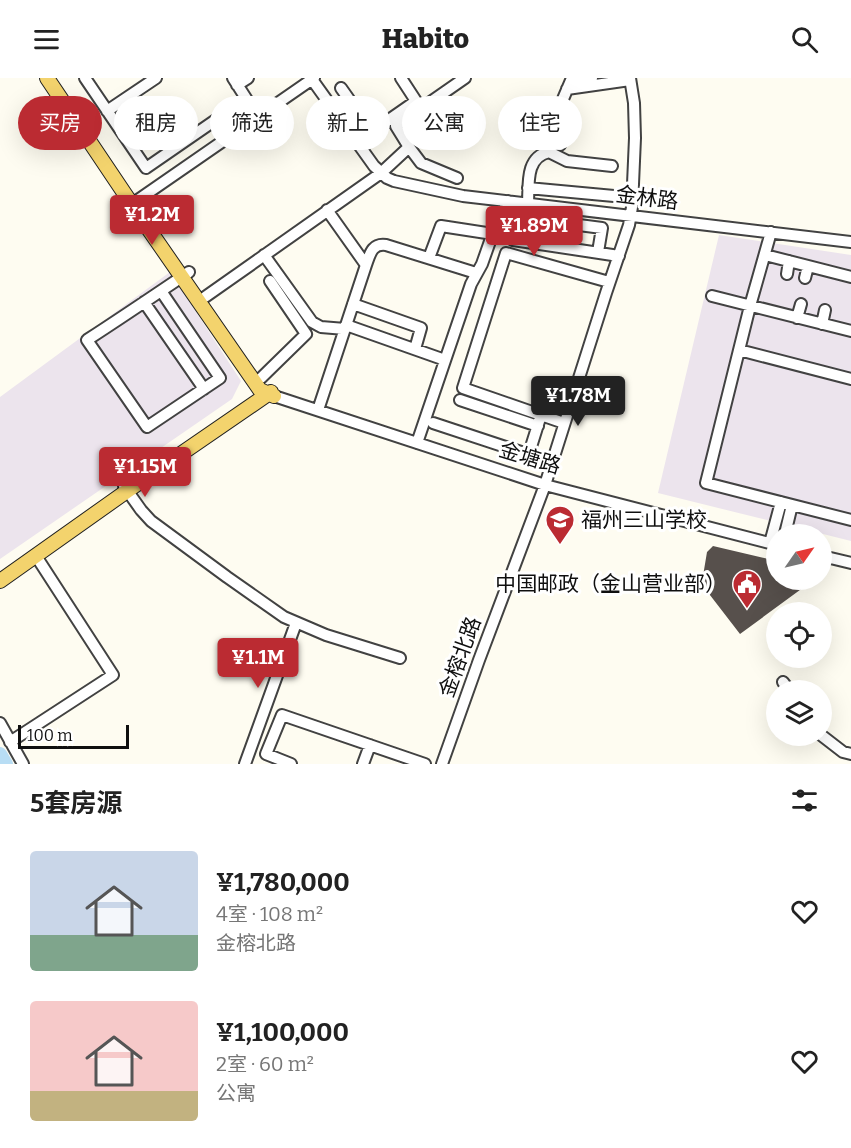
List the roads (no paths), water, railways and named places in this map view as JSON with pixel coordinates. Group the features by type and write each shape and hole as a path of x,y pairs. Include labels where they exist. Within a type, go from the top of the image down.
{"main road":[{"path":"47,78 136,202"},
{"path":"56,78 185,275 267,389"},
{"path":"185,275 205,297 267,389"},
{"path":"0,571 125,488 267,389"},
{"path":"0,581 125,488"}],"street":[{"path":"85,78 146,168 210,124"},
{"path":"107,111 138,83 156,78"},
{"path":"244,96 235,82 248,78"},
{"path":"287,96 312,78"},
{"name":"金林路","path":"312,78 325,96"},
{"path":"390,119 416,100 401,78"},
{"path":"439,96 465,78"},
{"path":"570,83 592,78"},
{"path":"570,83 630,79"},
{"name":"金榕北路","path":"442,764 545,485 631,217 635,138 634,102 630,79"},
{"path":"341,88 347,96"},
{"path":"402,122 396,126 402,136"},
{"path":"136,202 211,150"},
{"name":"金林路","path":"363,150 387,178 463,196 851,242"},
{"path":"205,297 381,173 406,150"},
{"path":"411,150 421,163 457,178"},
{"path":"612,166 567,161 552,153 538,156 530,170 528,188 517,217 513,240 619,256"},
{"path":"528,188 614,196"},
{"path":"417,443 471,284 482,264 508,201"},
{"path":"327,210 366,265"},
{"path":"517,217 602,228 598,252"},
{"path":"429,258 441,226 493,234"},
{"path":"771,232 705,483 851,520"},
{"path":"318,410 374,247 382,244 476,273"},
{"path":"540,420 463,388 506,254 609,282"},
{"path":"264,255 312,322 321,327 345,327 445,360"},
{"path":"765,255 836,273 848,281"},
{"path":"787,274 789,261"},
{"path":"806,278 808,266"},
{"path":"833,285 836,273"},
{"path":"161,291 220,378 147,428 87,340 185,275"},
{"path":"267,389 306,334 270,281"},
{"path":"712,296 822,324 850,328"},
{"path":"144,302 204,389"},
{"path":"353,304 422,328 415,349"},
{"path":"797,318 801,304"},
{"path":"822,324 825,310"},
{"path":"739,350 851,379"},
{"name":"金塘路","path":"267,389 318,410 545,485 766,542"},
{"path":"459,400 540,420 564,423"},
{"path":"433,423 527,454 540,420"},
{"path":"125,488 151,521 273,610 296,623 326,635 400,658"},
{"path":"786,524 787,504"},
{"path":"780,524 787,504"},
{"path":"10,742 113,675 36,556"},
{"path":"832,558 851,563"},
{"path":"245,764 296,623"},
{"path":"291,764 266,754 282,715 425,764"},
{"path":"0,723 23,764"},
{"path":"832,744 843,752 851,754"},
{"path":"363,764 370,745"}],"waterway":[{"path":"0,754 6,764"}],"place":[{"name":"福州三山学校","path":"560,546"},
{"name":"中国邮政（金山营业部）","path":"747,610"}]}
